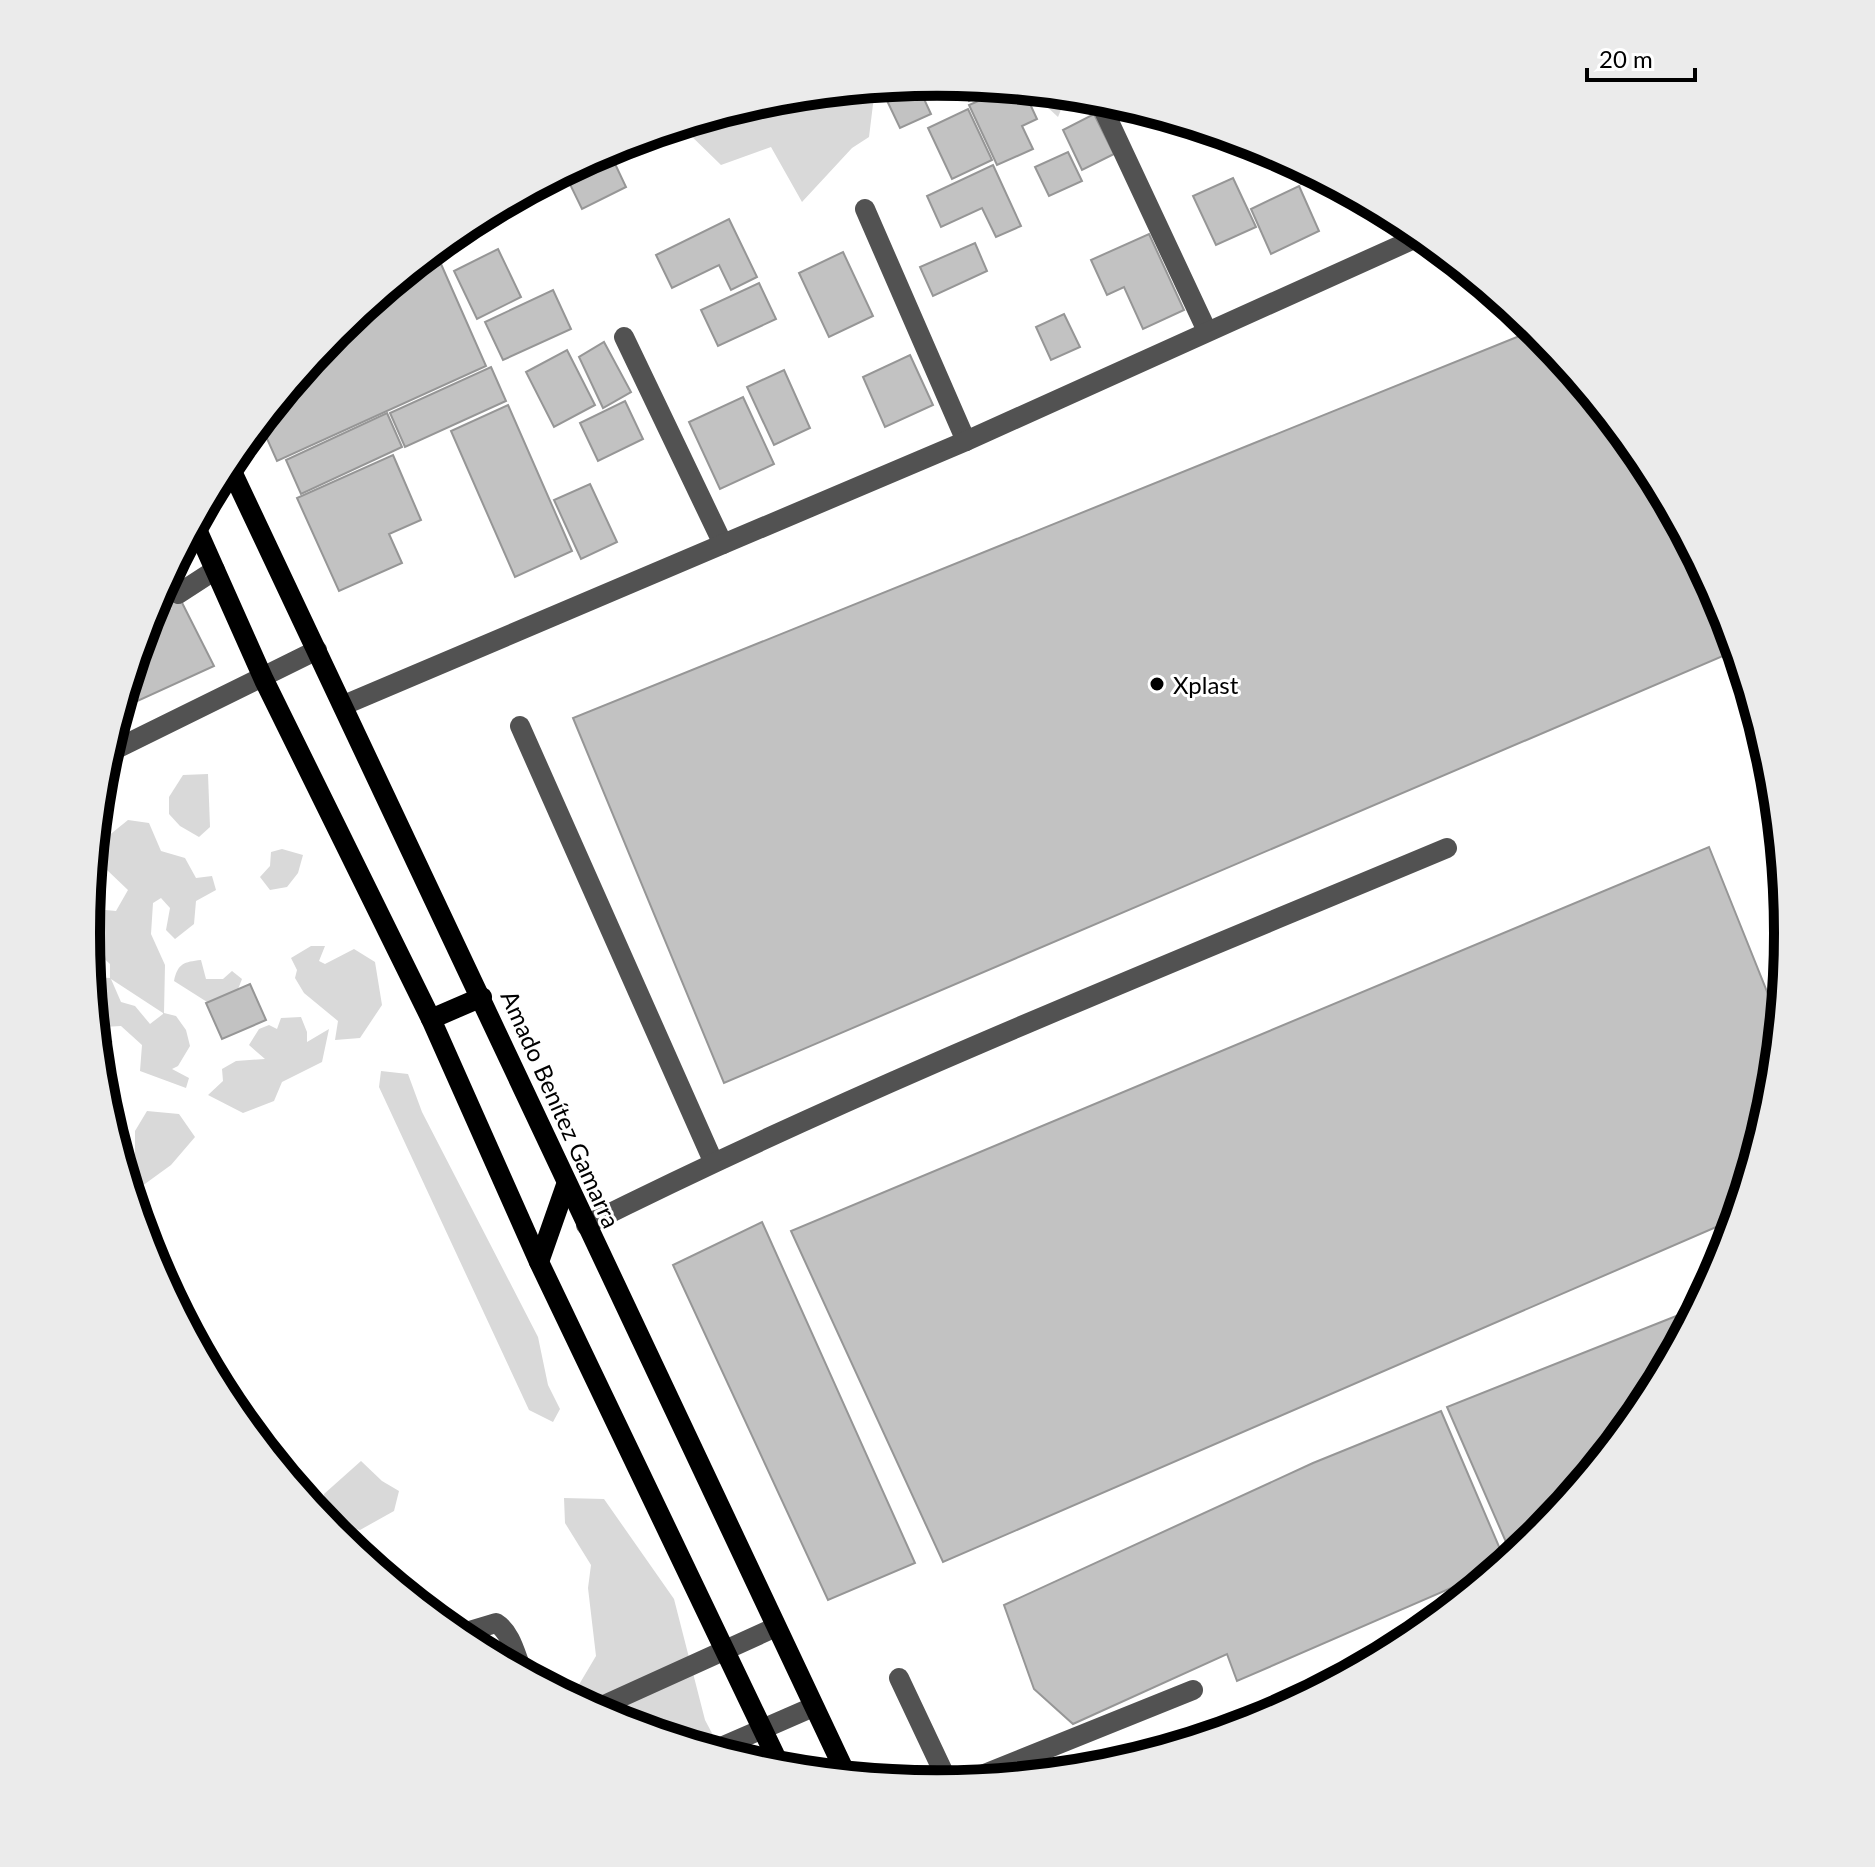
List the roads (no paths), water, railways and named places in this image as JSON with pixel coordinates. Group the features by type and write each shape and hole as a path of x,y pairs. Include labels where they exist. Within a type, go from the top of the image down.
{"main road":[{"name":"Amado Benítez Gamarra","path":"235,478 842,1765"},
{"path":"200,537 264,680 431,1019 539,1262 775,1755"},
{"path":"431,1019 482,997"},
{"path":"539,1262 566,1185"}],"street":[{"path":"1105,113 1207,331"},
{"path":"865,209 966,441"},
{"path":"344,705 966,441 1409,241"},
{"path":"624,337 723,544"},
{"path":"178,594 215,570"},
{"path":"123,741 264,680 317,650"},
{"path":"520,726 713,1161"},
{"path":"586,1225 713,1161 872,1089 1447,848"},
{"path":"472,1630 496,1623 503,1627 514,1656"},
{"path":"608,1703 776,1627"},
{"path":"899,1678 943,1771"},
{"path":"998,1768 1193,1690"},
{"path":"728,1744 813,1707"}],"tunnel":[{"path":"171,598 178,594"}],"place":[{"name":"Xplast","path":"1157,684"}]}
